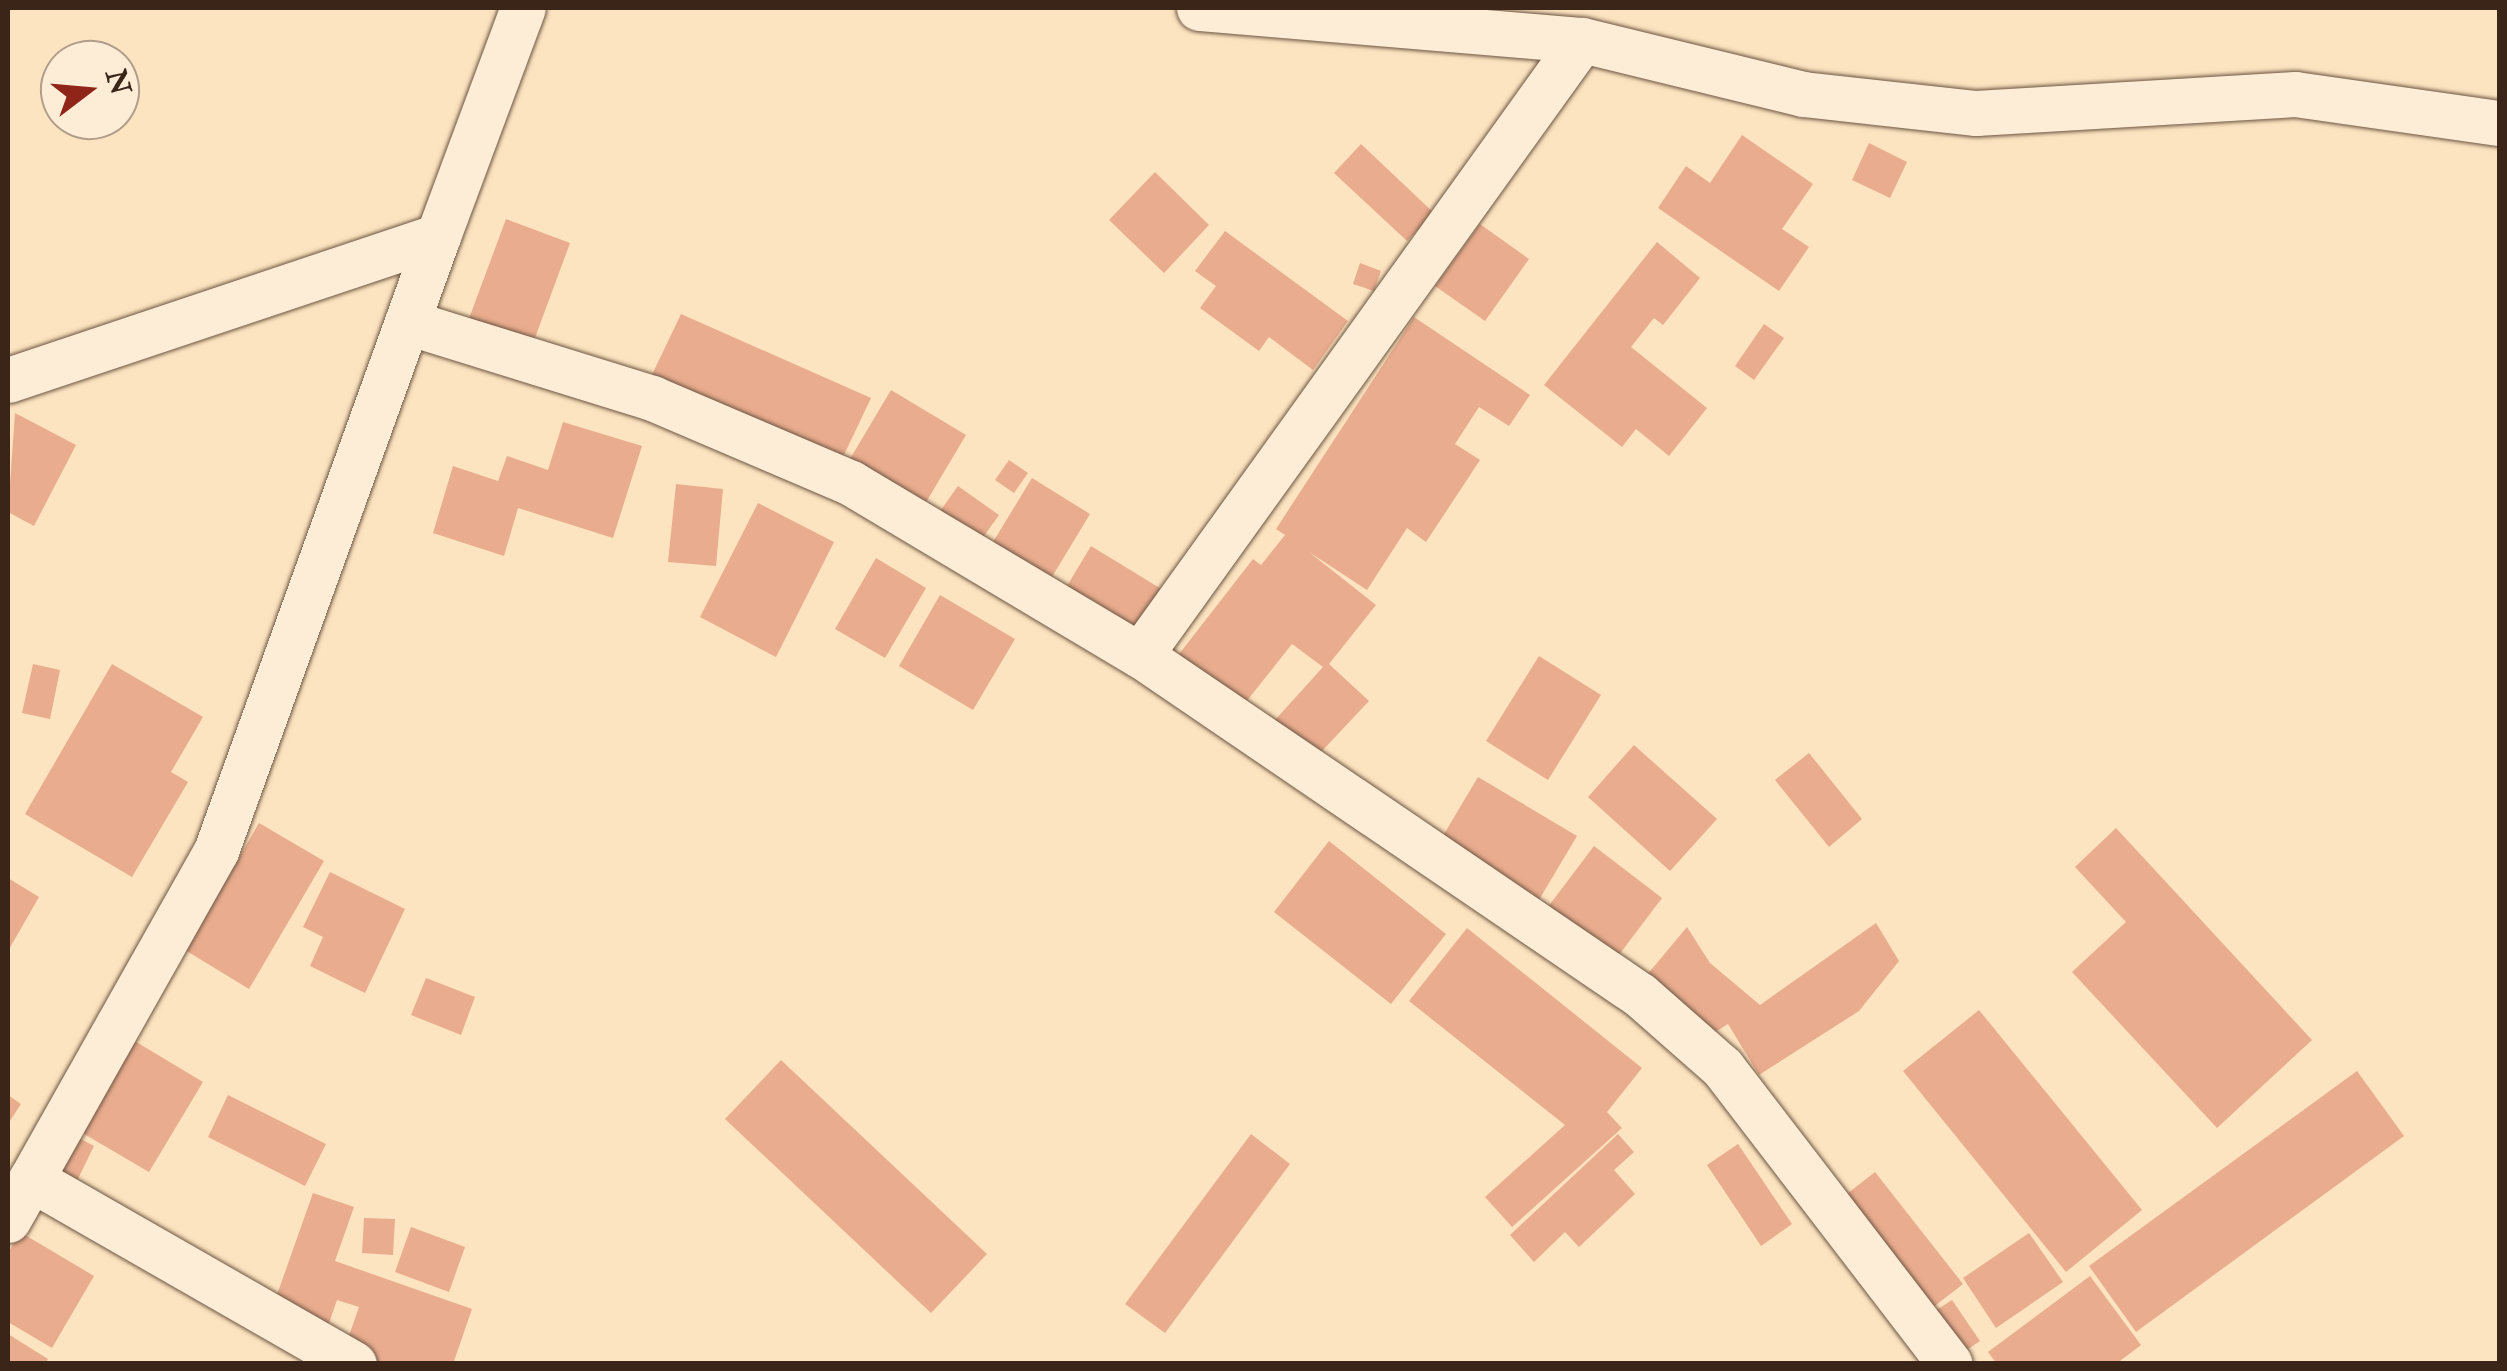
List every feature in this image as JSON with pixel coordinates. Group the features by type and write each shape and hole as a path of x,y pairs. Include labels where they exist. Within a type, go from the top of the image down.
{"street":[{"path":"8,1220 216,850 523,8"},
{"path":"1199,8 1582,40 1803,94 1976,113 2295,94 2500,123"},
{"path":"1140,655 1582,40"},
{"path":"8,380 438,236"},
{"path":"407,322 652,398 851,483 1140,655 1668,1019 1722,1067 1832,1200 1950,1364"},
{"path":"31,1179 354,1364"}],"building":[{"path":"1742,135 1813,184 1782,229 1809,247 1779,291 1658,208 1686,166 1710,183"},
{"path":"1869,143 1907,162 1890,198 1852,180"},
{"path":"1361,144 1434,213 1407,241 1334,173"},
{"path":"1155,172 1209,225 1164,273 1109,220"},
{"path":"506,219 570,243 525,365 461,340"},
{"path":"1480,224 1529,259 1485,321 1435,286"},
{"path":"1225,231 1348,321 1313,370 1269,337 1259,351 1200,308 1216,286 1195,271"},
{"path":"1657,242 1700,278 1663,325 1654,318 1631,347 1707,408 1669,456 1636,429 1622,447 1544,385"},
{"path":"1360,263 1381,271 1374,291 1353,284"},
{"path":"681,314 871,398 835,474 638,404"},
{"path":"1414,317 1530,395 1509,426 1479,407 1455,444 1480,460 1426,542 1407,528 1367,590 1309,552 1376,605 1329,664 1369,701 1306,768 1266,730 1323,667 1292,644 1226,727 1162,676 1253,559 1261,565 1285,535 1276,529"},
{"path":"1764,324 1784,338 1754,380 1735,366"},
{"path":"891,390 966,435 922,509 847,464"},
{"path":"15,413 76,445 34,526 8,512"},
{"path":"563,422 642,446 613,538 518,508 504,556 433,533 453,466 498,481 507,456 548,470"},
{"path":"1009,460 1028,473 1014,493 995,480"},
{"path":"1032,478 1090,514 1038,600 979,565"},
{"path":"676,484 723,489 716,566 668,562"},
{"path":"958,486 999,515 974,550 933,521"},
{"path":"758,503 834,542 776,657 700,617"},
{"path":"1091,546 1163,590 1129,645 1058,601"},
{"path":"876,558 926,588 885,658 835,629"},
{"path":"940,595 1015,639 973,710 899,666"},
{"path":"1539,656 1601,695 1548,780 1486,741"},
{"path":"33,664 60,670 50,719 22,713"},
{"path":"112,664 203,717 171,772 188,782 132,877 25,814"},
{"path":"1634,745 1717,819 1670,871 1588,797"},
{"path":"1809,753 1862,819 1829,847 1775,780"},
{"path":"1478,777 1577,836 1527,920 1428,861"},
{"path":"259,823 324,861 249,989 185,950"},
{"path":"2116,828 2312,1040 2217,1128 2072,972 2126,922 2075,867"},
{"path":"1329,841 1446,934 1391,1004 1274,912"},
{"path":"1594,846 1662,898 1603,976 1535,924"},
{"path":"330,872 405,909 365,993 310,966 323,937 303,927"},
{"path":"8,878 39,897 8,951"},
{"path":"1876,923 1899,961 1859,1011 1759,1075 1728,1024 1693,1046 1631,994 1687,927 1710,963 1760,1005"},
{"path":"1467,928 1642,1068 1607,1112 1622,1128 1512,1227 1485,1197 1565,1125 1409,1001"},
{"path":"426,978 475,997 461,1035 411,1015"},
{"path":"1979,1010 2142,1210 2066,1272 1903,1071"},
{"path":"133,1040 203,1082 149,1172 79,1131"},
{"path":"781,1060 987,1254 931,1313 725,1119"},
{"path":"2357,1071 2404,1136 2136,1332 2089,1266"},
{"path":"8,1095 21,1104 8,1124"},
{"path":"228,1095 326,1144 305,1186 208,1137"},
{"path":"1251,1134 1290,1164 1165,1333 1125,1304"},
{"path":"1618,1134 1634,1152 1614,1170 1635,1194 1579,1247 1565,1232 1534,1262 1510,1235"},
{"path":"77,1137 94,1146 74,1187 46,1202"},
{"path":"1738,1144 1792,1224 1761,1246 1707,1165"},
{"path":"1875,1172 1963,1284 1909,1326 1820,1215"},
{"path":"313,1193 354,1207 335,1261 472,1309 453,1364 373,1364 343,1353 359,1307 337,1300 328,1326 273,1306"},
{"path":"364,1218 395,1219 393,1255 362,1253"},
{"path":"411,1227 465,1247 449,1292 395,1272"},
{"path":"20,1232 94,1276 52,1348 8,1322 8,1253"},
{"path":"2029,1233 2063,1282 1996,1328 1963,1278"},
{"path":"2090,1276 2141,1345 2116,1364 1997,1364 1988,1352"},
{"path":"1952,1300 1980,1341 1946,1364 1918,1322"},
{"path":"8,1334 48,1359 45,1364 8,1364"}]}
